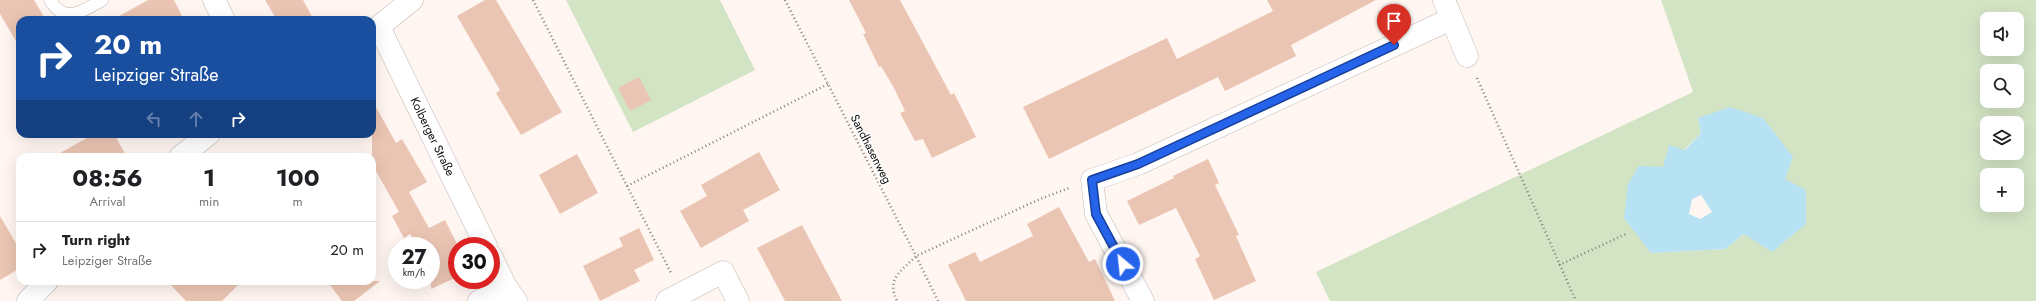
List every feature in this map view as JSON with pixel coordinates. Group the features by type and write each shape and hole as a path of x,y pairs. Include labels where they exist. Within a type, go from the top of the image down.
{"street":[{"path":"214,0 222,16"},
{"path":"376,30 410,1"},
{"path":"1143,301 1096,214 1092,180 1138,164 1447,9 1467,56"},
{"name":"Kolberger Straße","path":"376,30 481,237"},
{"path":"185,153 204,138"},
{"path":"674,297 723,272 738,301"},
{"path":"479,301 511,294 500,273"},
{"path":"28,301 43,285"}],"lane":[{"path":"50,0 59,11 70,14 81,12 102,0"}],"path":[{"path":"533,0 627,186 674,297"},
{"name":"Sandhasenweg","path":"785,0 938,301"},
{"path":"1467,56 1576,301"},
{"path":"627,186 828,84"},
{"path":"898,301 892,291 892,284 895,277 916,256 1040,199 1092,180"},
{"path":"1559,265 1626,234"}],"green space":[{"path":"566,0 720,0 755,70 633,132"},
{"path":"1661,0 2036,0 2036,301 1330,301 1316,272 1693,92","holes":["1698,118 1785,179 1744,234 1725,249 1651,253 1663,168 1701,133"]}],"water":[{"path":"1730,107 1763,118 1793,157 1785,179 1806,190 1806,224 1772,252 1744,234 1725,249 1651,253 1624,218 1628,184 1639,166 1663,167 1669,145 1685,150 1701,133 1698,118","holes":["1701,195 1712,212 1700,219 1689,214 1692,199"]}],"building":[{"path":"0,0 34,0 44,16 16,16 16,41 0,14"},
{"path":"148,0 174,0 182,16 119,16"},
{"path":"265,0 303,0 312,16 275,16"},
{"path":"485,0 496,0 562,112 521,135 496,93 500,90 457,16"},
{"path":"849,0 900,0 951,95 954,93 976,137 932,158 923,139 915,141 900,113 905,111 881,66 879,67 863,34 866,33"},
{"path":"1267,0 1376,0 1291,45 1296,56 1225,91 1218,77 1049,159 1023,107 1167,38 1177,59 1273,11"},
{"path":"639,77 651,100 630,111 618,88"},
{"path":"376,107 396,143 402,139 427,182 409,192 429,228 445,220 454,237 448,237 448,281 440,285 440,237 412,237 410,234 403,237 392,216 399,212 376,171 376,153 372,153 372,138 376,138"},
{"path":"87,138 116,138 125,153 60,153"},
{"path":"759,152 780,190 743,210 749,221 701,248 680,211 707,196 701,185"},
{"path":"577,154 598,193 560,214 539,175"},
{"path":"1208,159 1219,183 1215,185 1239,235 1236,236 1256,281 1214,300 1195,259 1200,256 1176,208 1139,225 1127,201 1174,178 1173,176"},
{"path":"1059,207 1089,262 1095,259 1115,301 966,301 948,265 975,252 980,262 1033,236 1027,224"},
{"path":"0,216 16,243 16,270 0,280"},
{"path":"802,225 842,301 785,301 757,248"},
{"path":"639,228 654,260 634,270 640,281 600,301 583,266 623,246 619,238"},
{"path":"171,285 238,285 222,301 186,301"},
{"path":"330,285 375,285 354,301 342,301"}],"route":[{"path":"1123,264 1096,214 1092,180 1138,164 1394,45"}]}
